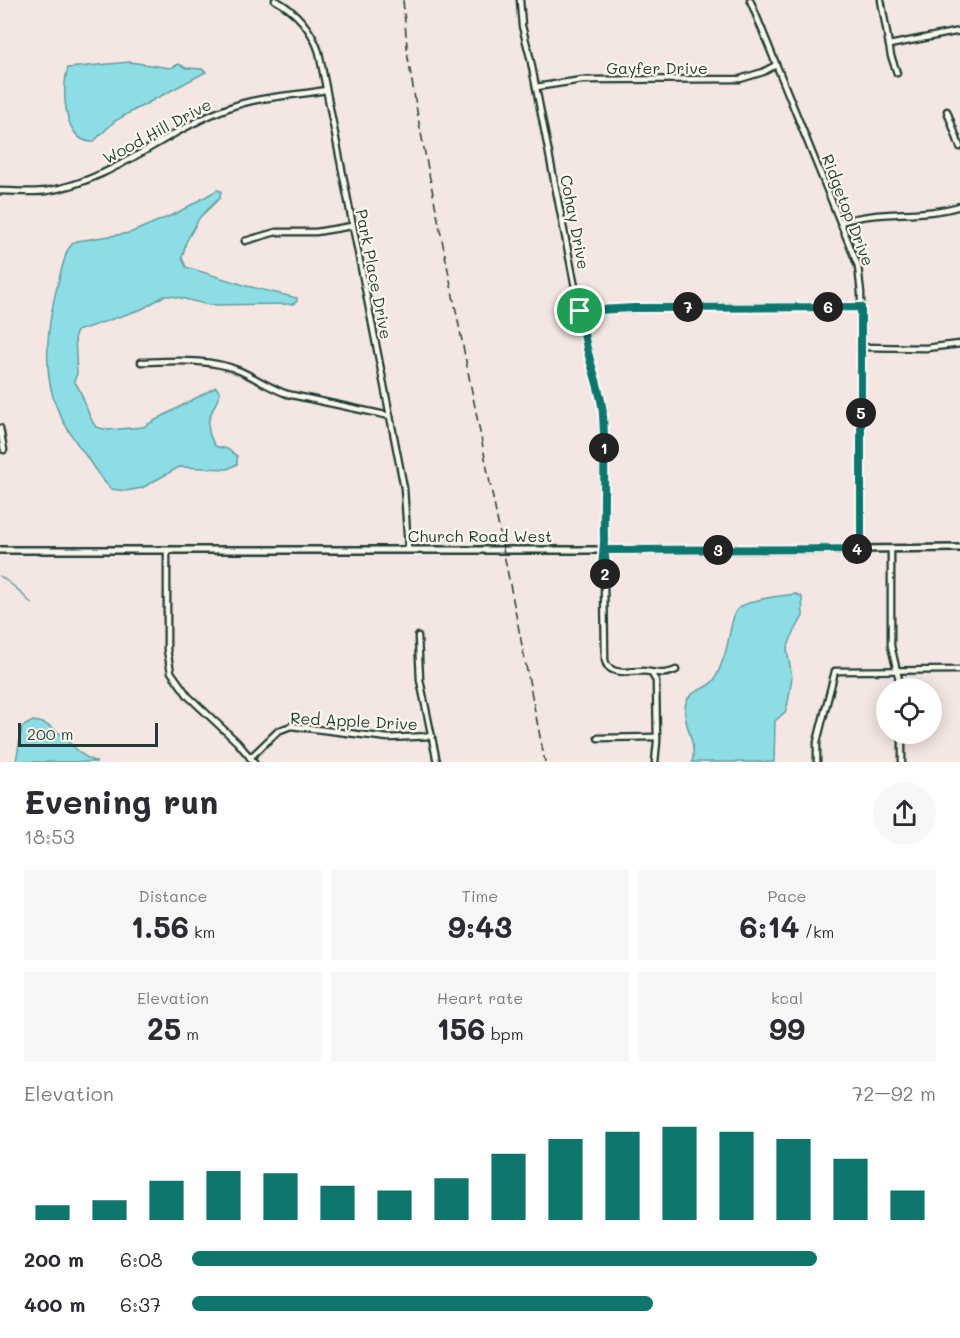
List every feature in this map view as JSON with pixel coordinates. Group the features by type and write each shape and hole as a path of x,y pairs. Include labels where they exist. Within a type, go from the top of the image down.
{"street":[{"name":"Park Place Drive","path":"275,0 293,12 306,27 317,46 404,488 408,549"},
{"name":"Cohay Drive","path":"520,0 522,26 580,311 603,408 606,664 615,671 642,671 652,674"},
{"name":"Ridgetop Drive","path":"750,0 858,266 861,307 861,549"},
{"path":"881,0 897,73"},
{"path":"890,45 960,31"},
{"name":"Gayfer Drive","path":"536,87 582,80 740,79 777,65"},
{"name":"Wood Hill Drive","path":"0,191 43,191 83,181 231,107 326,90"},
{"path":"946,111 960,147"},
{"path":"841,222 865,215 926,212 960,206"},
{"path":"245,241 276,232 316,232 352,226"},
{"path":"580,311 634,308 861,307"},
{"path":"860,347 926,348 960,344"},
{"path":"141,362 197,362 225,366 287,394 390,416"},
{"path":"0,428 4,450"},
{"name":"Church Road West","path":"0,550 408,549 604,553 960,548"},
{"path":"891,549 891,646 899,678"},
{"path":"167,550 167,650 170,667 184,691 237,742 252,760"},
{"path":"418,636 419,671 437,762"},
{"path":"655,762 656,681 652,674 669,673 676,670"},
{"path":"817,762 817,742 835,671 960,670"},
{"name":"Red Apple Drive","path":"252,760 278,732 291,726 388,738 432,736"},
{"path":"598,738 657,737"},
{"path":"902,744 902,762"}],"water":[{"path":"130,62 170,68 179,64 186,68 202,69 206,72 115,121 93,142 83,140 75,133 67,113 65,88 68,68"},
{"path":"217,190 221,191 220,198 200,217 186,242 182,258 186,267 247,286 297,298 297,301 293,304 209,305 164,296 142,309 77,331 75,336 77,374 74,381 96,427 108,430 143,427 216,387 220,393 208,424 211,438 215,446 227,449 237,456 237,464 228,469 179,467 142,488 126,491 111,489 94,469 64,422 54,400 50,382 48,344 50,325 67,251 77,241 130,233 177,213"},
{"path":"796,594 802,597 803,616 787,650 792,677 786,711 775,721 774,762 692,762 693,747 685,717 686,703 691,695 711,684 716,677 725,654 735,613 745,604 753,601"},
{"path":"33,721 51,727 81,753 97,762 16,762 22,727"}],"waterway":[{"path":"0,576 32,604"}],"railway":[{"path":"403,0 408,58 419,123 545,762"}],"route":[{"path":"674,307 861,307 861,549 604,550 606,572 604,580 602,573 604,437 602,402 589,356 580,311 674,307"}]}
